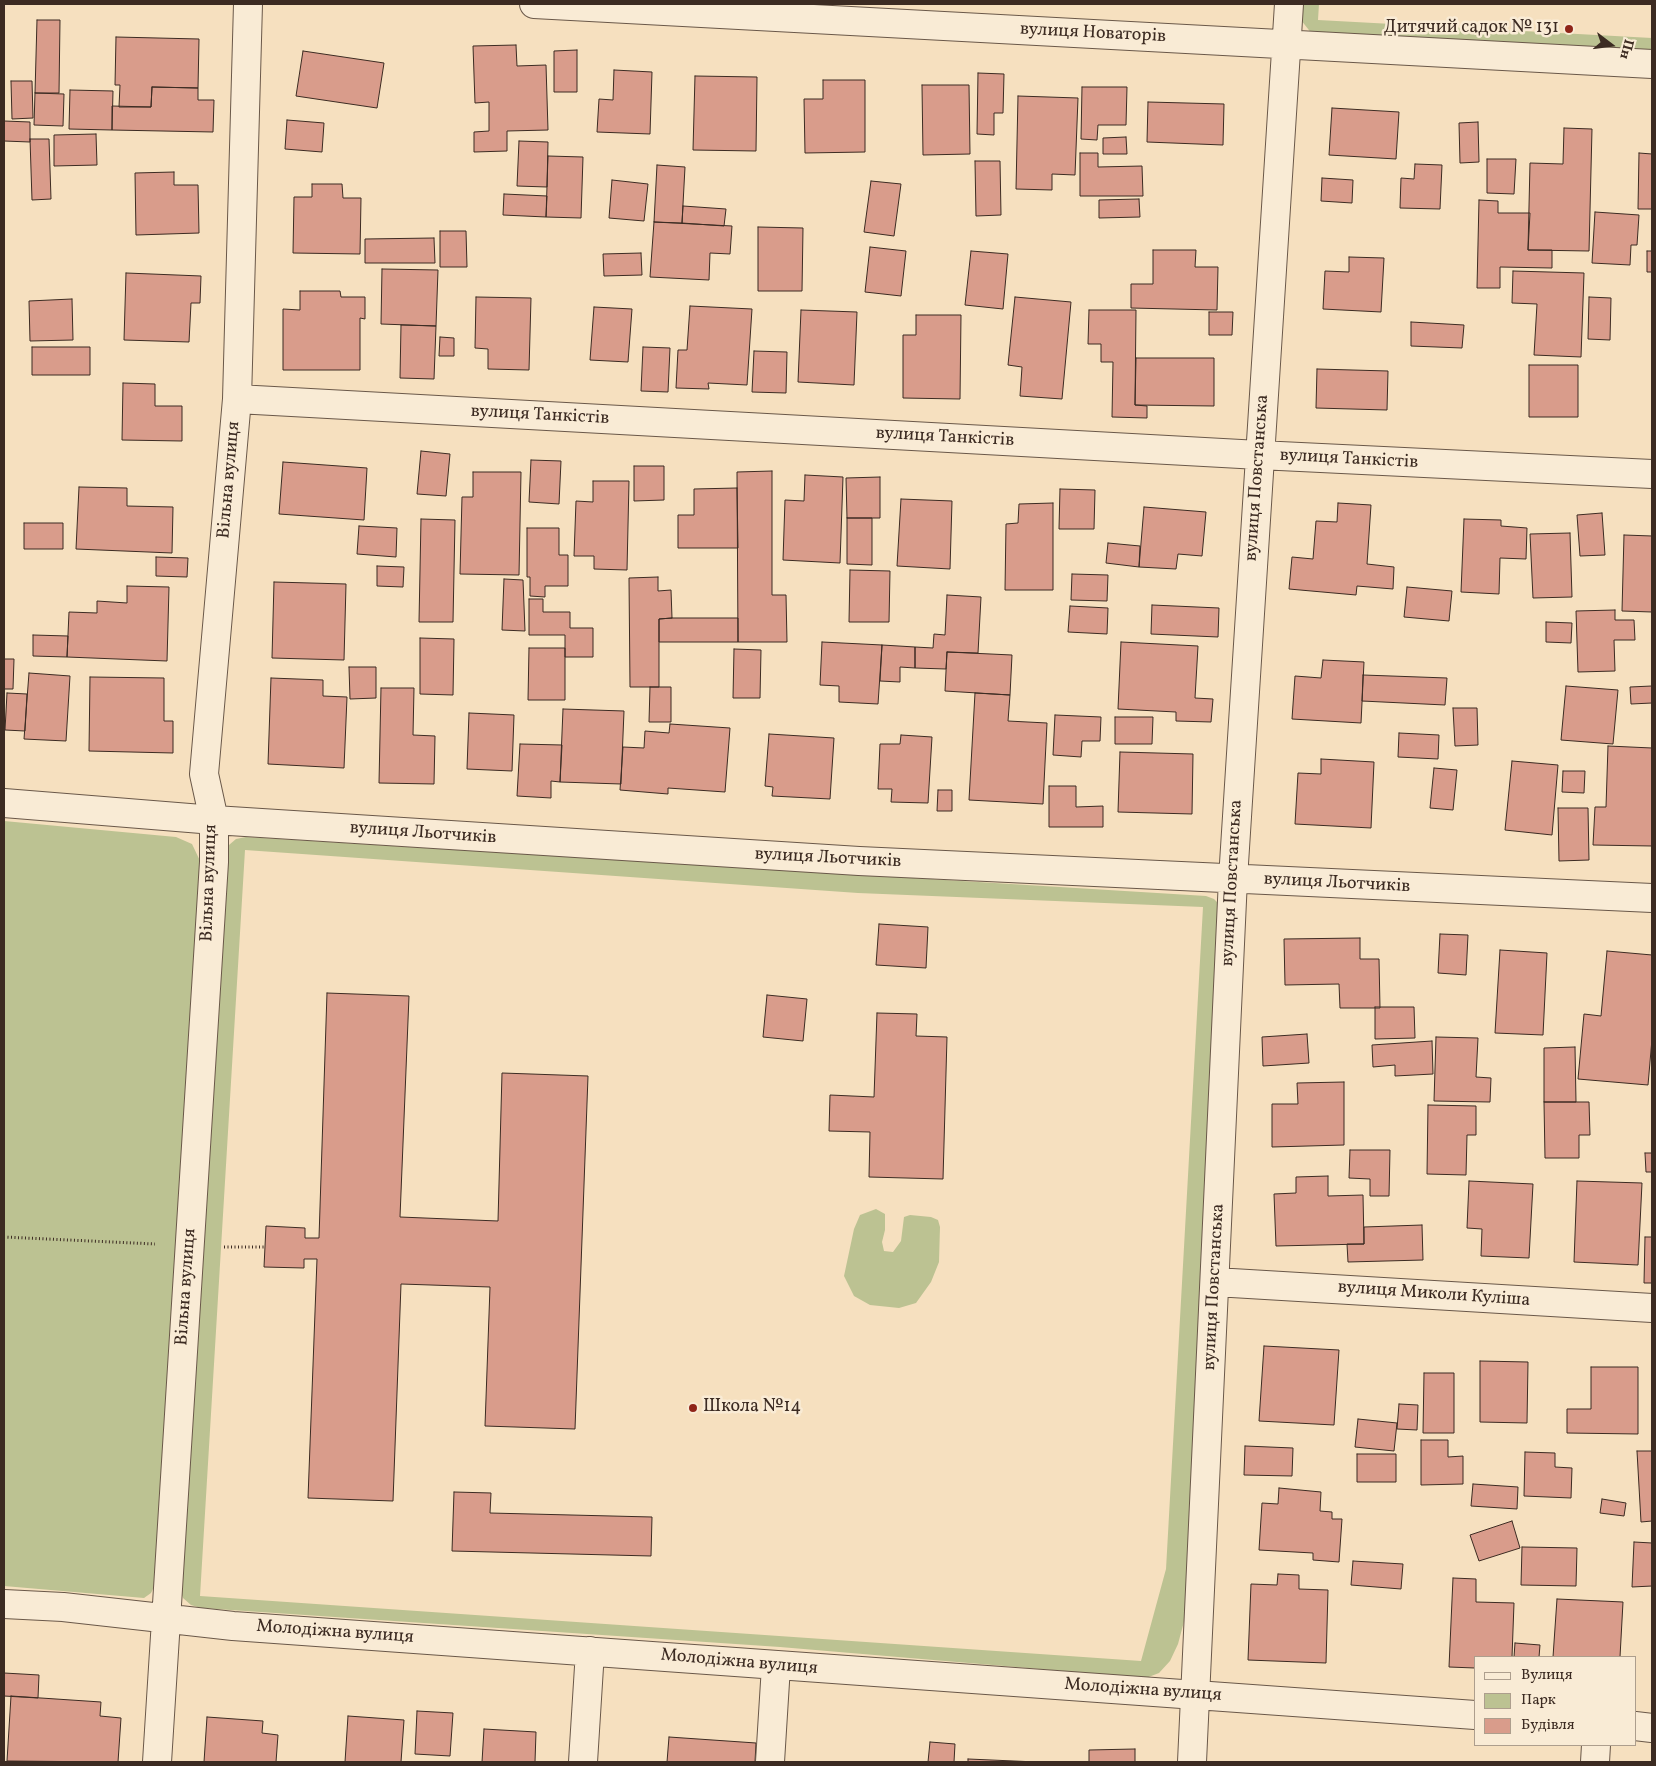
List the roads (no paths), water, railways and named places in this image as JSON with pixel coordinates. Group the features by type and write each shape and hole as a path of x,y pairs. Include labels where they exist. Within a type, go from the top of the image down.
{"street":[{"name":"Вільна вулиця","path":"157,1762 214,862 214,820 204,774 237,399 248,4"},
{"name":"вулиця Новаторів","path":"534,4 1652,64"},
{"name":"вулиця Повстанська","path":"1192,1762 1233,879 1289,4"},
{"name":"вулиця Танкістів","path":"237,399 1259,455 1652,474"},
{"name":"вулиця Льотчиків","path":"4,803 214,820 859,861 1652,898"},
{"name":"вулиця Миколи Куліша","path":"1215,1282 1652,1308"},
{"name":"Молодіжна вулиця","path":"4,1604 72,1608 165,1620 776,1666 1474,1715"},
{"path":"583,1762 590,1651"},
{"path":"770,1762 776,1666"},
{"path":"1636,1726 1652,1728"},
{"path":"1595,1762 1596,1746"}],"place":[{"name":"Дитячий садок № 131","path":"1569,29"},
{"name":"Школа №14","path":"693,1408"}]}
